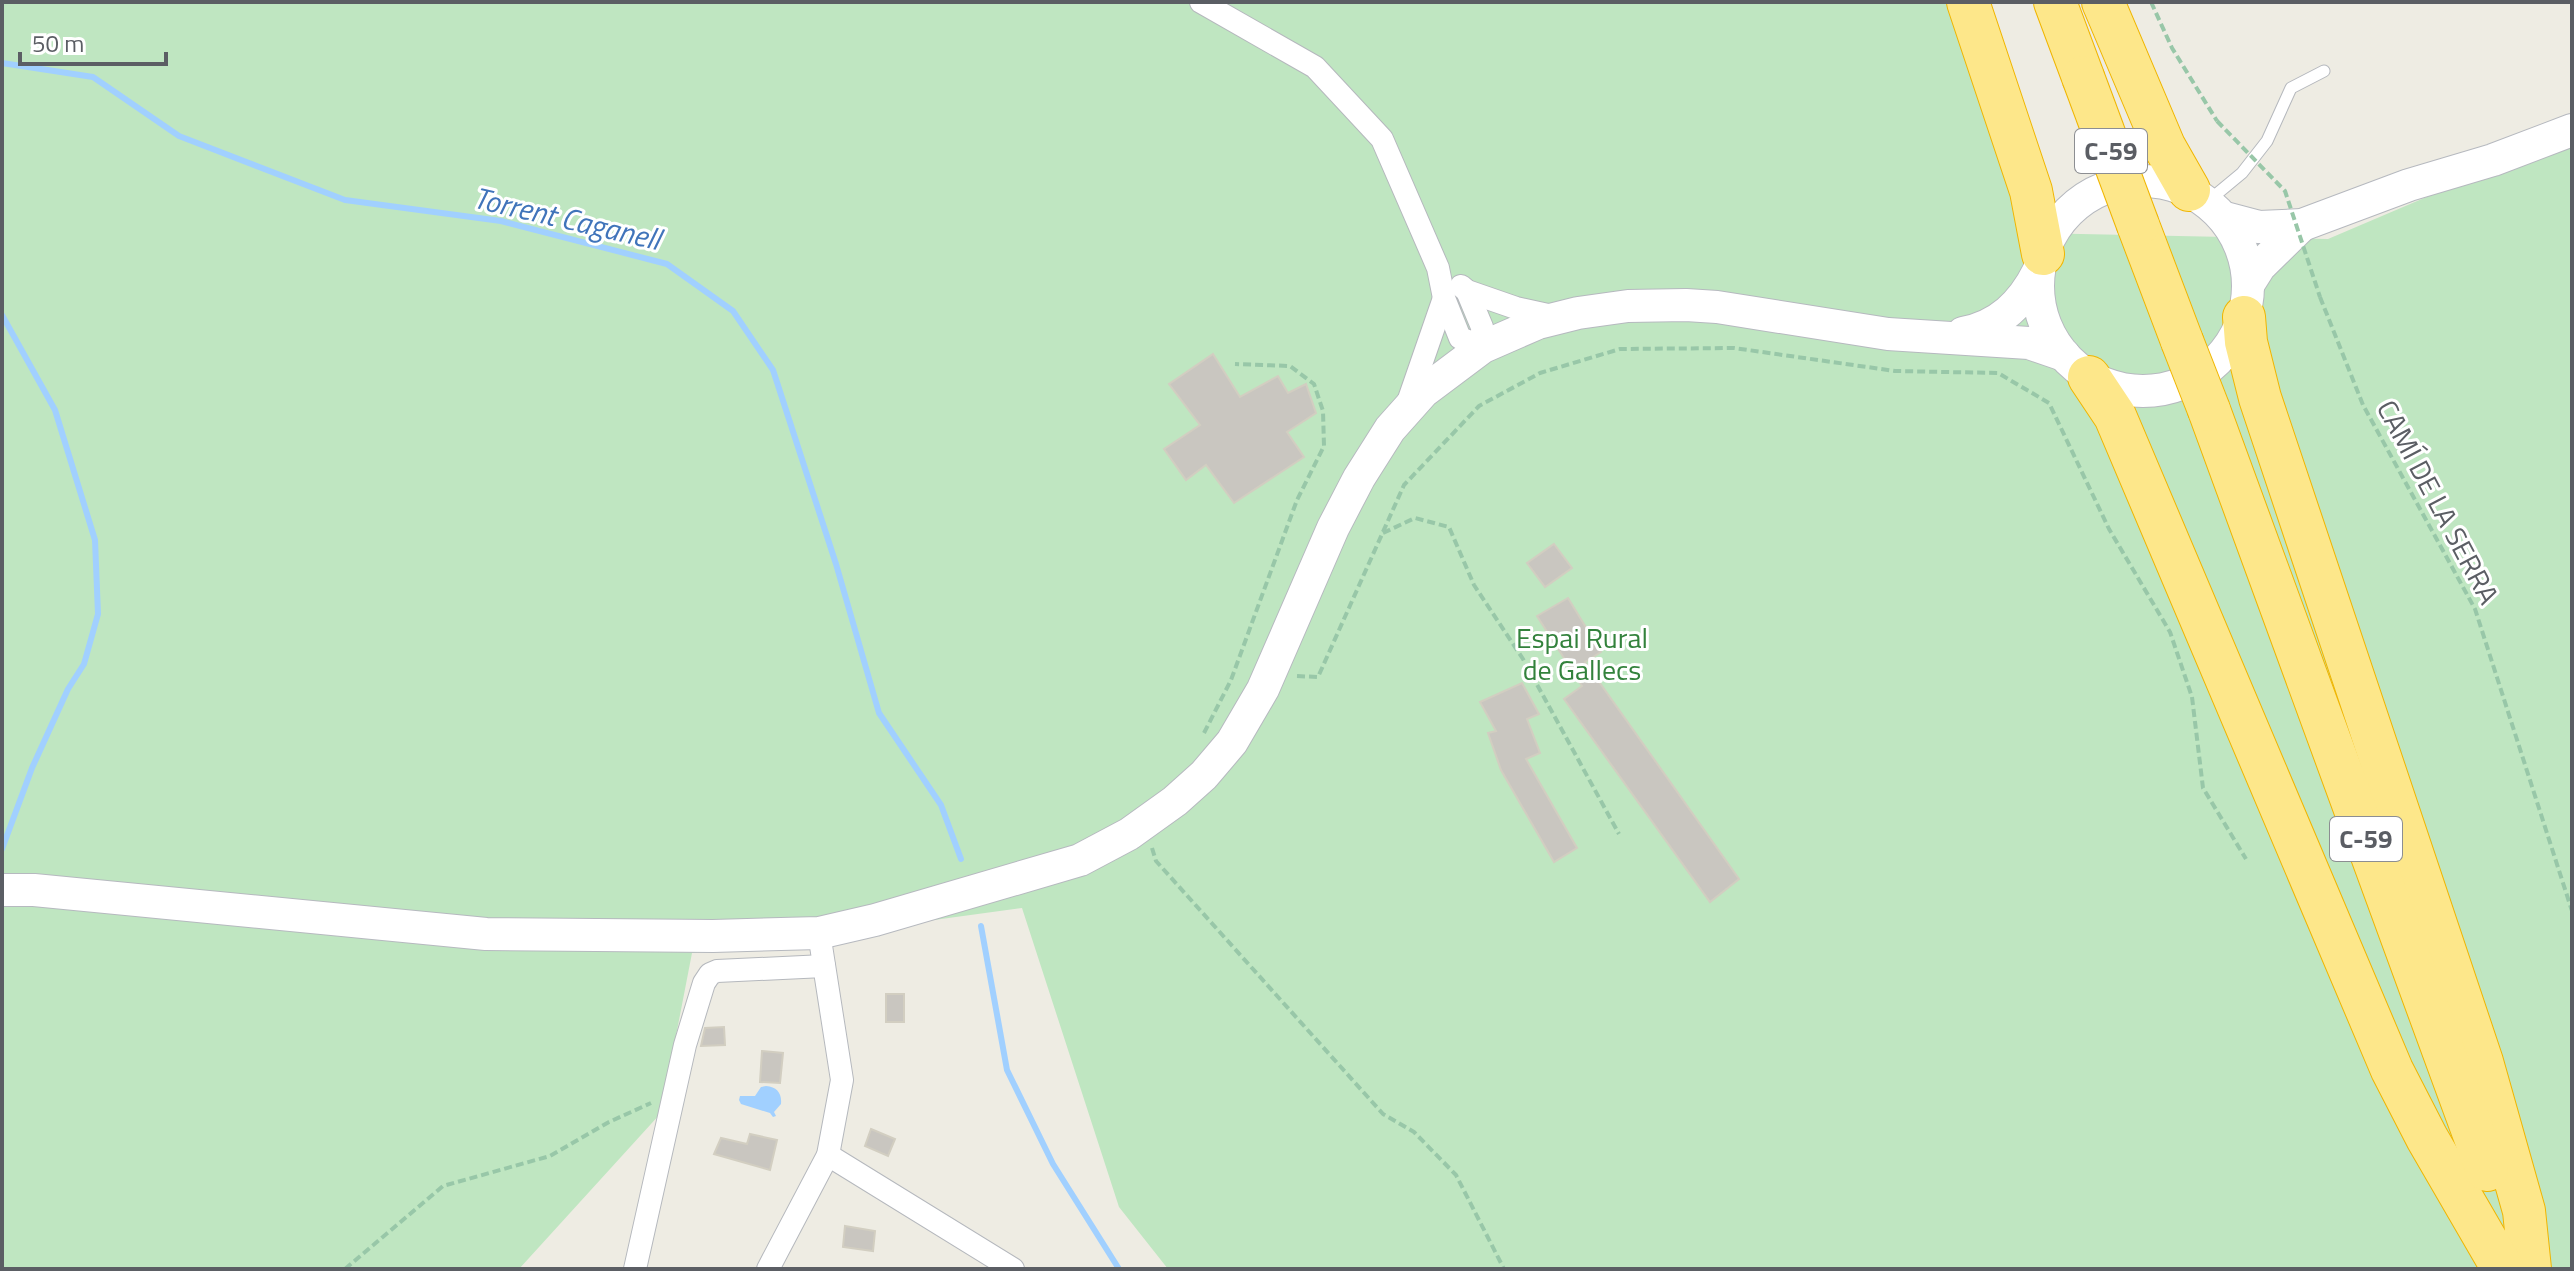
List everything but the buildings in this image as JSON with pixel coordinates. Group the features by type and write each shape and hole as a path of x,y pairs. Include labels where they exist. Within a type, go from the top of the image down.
{"highway":[{"path":"1968,2 2031,191 2040,263"},
{"name":"C-59","path":"2055,2 2209,410 2523,1269"},
{"path":"2103,2 2164,146 2207,204"},
{"path":"2246,301 2246,342 2260,398 2482,1062 2524,1211 2530,1269"},
{"path":"2077,366 2111,409 2122,431 2392,1070 2427,1138 2503,1269"}],"main road":[{"path":"2411,184 2502,136 2572,107"},
{"path":"1936,338 1977,330 1994,323 2023,297 2057,226 2073,208 2101,190 2118,184 2145,180 2167,183 2259,227 2302,225 2411,184 2493,160 2572,130"},
{"path":"2207,204 2240,245 2246,301"},
{"path":"2,890 34,890 486,934 713,936 819,933 1055,869 1080,860 1146,822 1204,775 1232,742 1270,674 1346,503 1390,429 1427,388 1483,347 1538,323 1558,318 1628,306 1686,305 1717,307 1861,331 2029,343 2116,388 2160,390 2187,383 2215,366 2231,343 2260,266 2302,225"},
{"path":"2040,263 2038,294 2043,317 2051,337 2077,366"}],"street":[{"path":"1201,2 1315,67 1382,139 1438,268 1444,298 1460,338 1483,347 1482,327 1467,291"},
{"path":"1438,268 1467,291 1558,318"},
{"path":"1404,412 1444,298"},
{"path":"768,1269 828,1155 842,1080 819,933"},
{"path":"635,1269 693,1019 700,993 710,974 726,970 824,966"},
{"path":"828,1155 1013,1269"}],"lane":[{"path":"2207,204 2242,173 2267,141 2291,88 2324,71"}],"path":[{"name":"CAMÍ DE LA SERRA","path":"2151,2 2172,48 2217,121 2285,191 2320,297 2363,405 2475,609 2572,911"},
{"path":"1270,674 1318,677 1404,485 1479,406 1540,373 1620,349 1734,348 1895,371 1998,373 2049,403 2109,529 2170,632 2192,697 2203,788 2246,859"},
{"path":"1202,737 1231,680 1297,500 1324,446 1323,411 1314,384 1290,366 1235,364"},
{"path":"1383,533 1415,518 1449,527 1474,585 1523,659 1619,834"},
{"path":"1146,822 1156,861 1383,1114 1414,1132 1456,1175 1504,1269"},
{"path":"345,1269 443,1186 550,1156 609,1122 676,1092"}],"green space":[{"name":"Espai Rural de Gallecs","path":"2,2 1955,2 2030,233 2328,239 2504,164 2572,139 2572,1269 1168,1269 1119,1207 1022,908 692,953 661,1113 519,1269 2,1269"}],"water":[{"path":"761,1087 776,1089 781,1097 781,1104 773,1117 770,1113 741,1104 739,1100 740,1096 755,1096"}],"waterway":[{"name":"Torrent Caganell","path":"2,63 93,77 179,136 345,200 501,221 667,264 733,311 773,370 836,564 879,713 941,805 961,859"},
{"path":"2,315 55,410 95,540 98,614 84,664 68,689 32,768 2,849"},
{"name":"Torrent Caganell","path":"981,926 1007,1070 1053,1164 1119,1269"}]}
